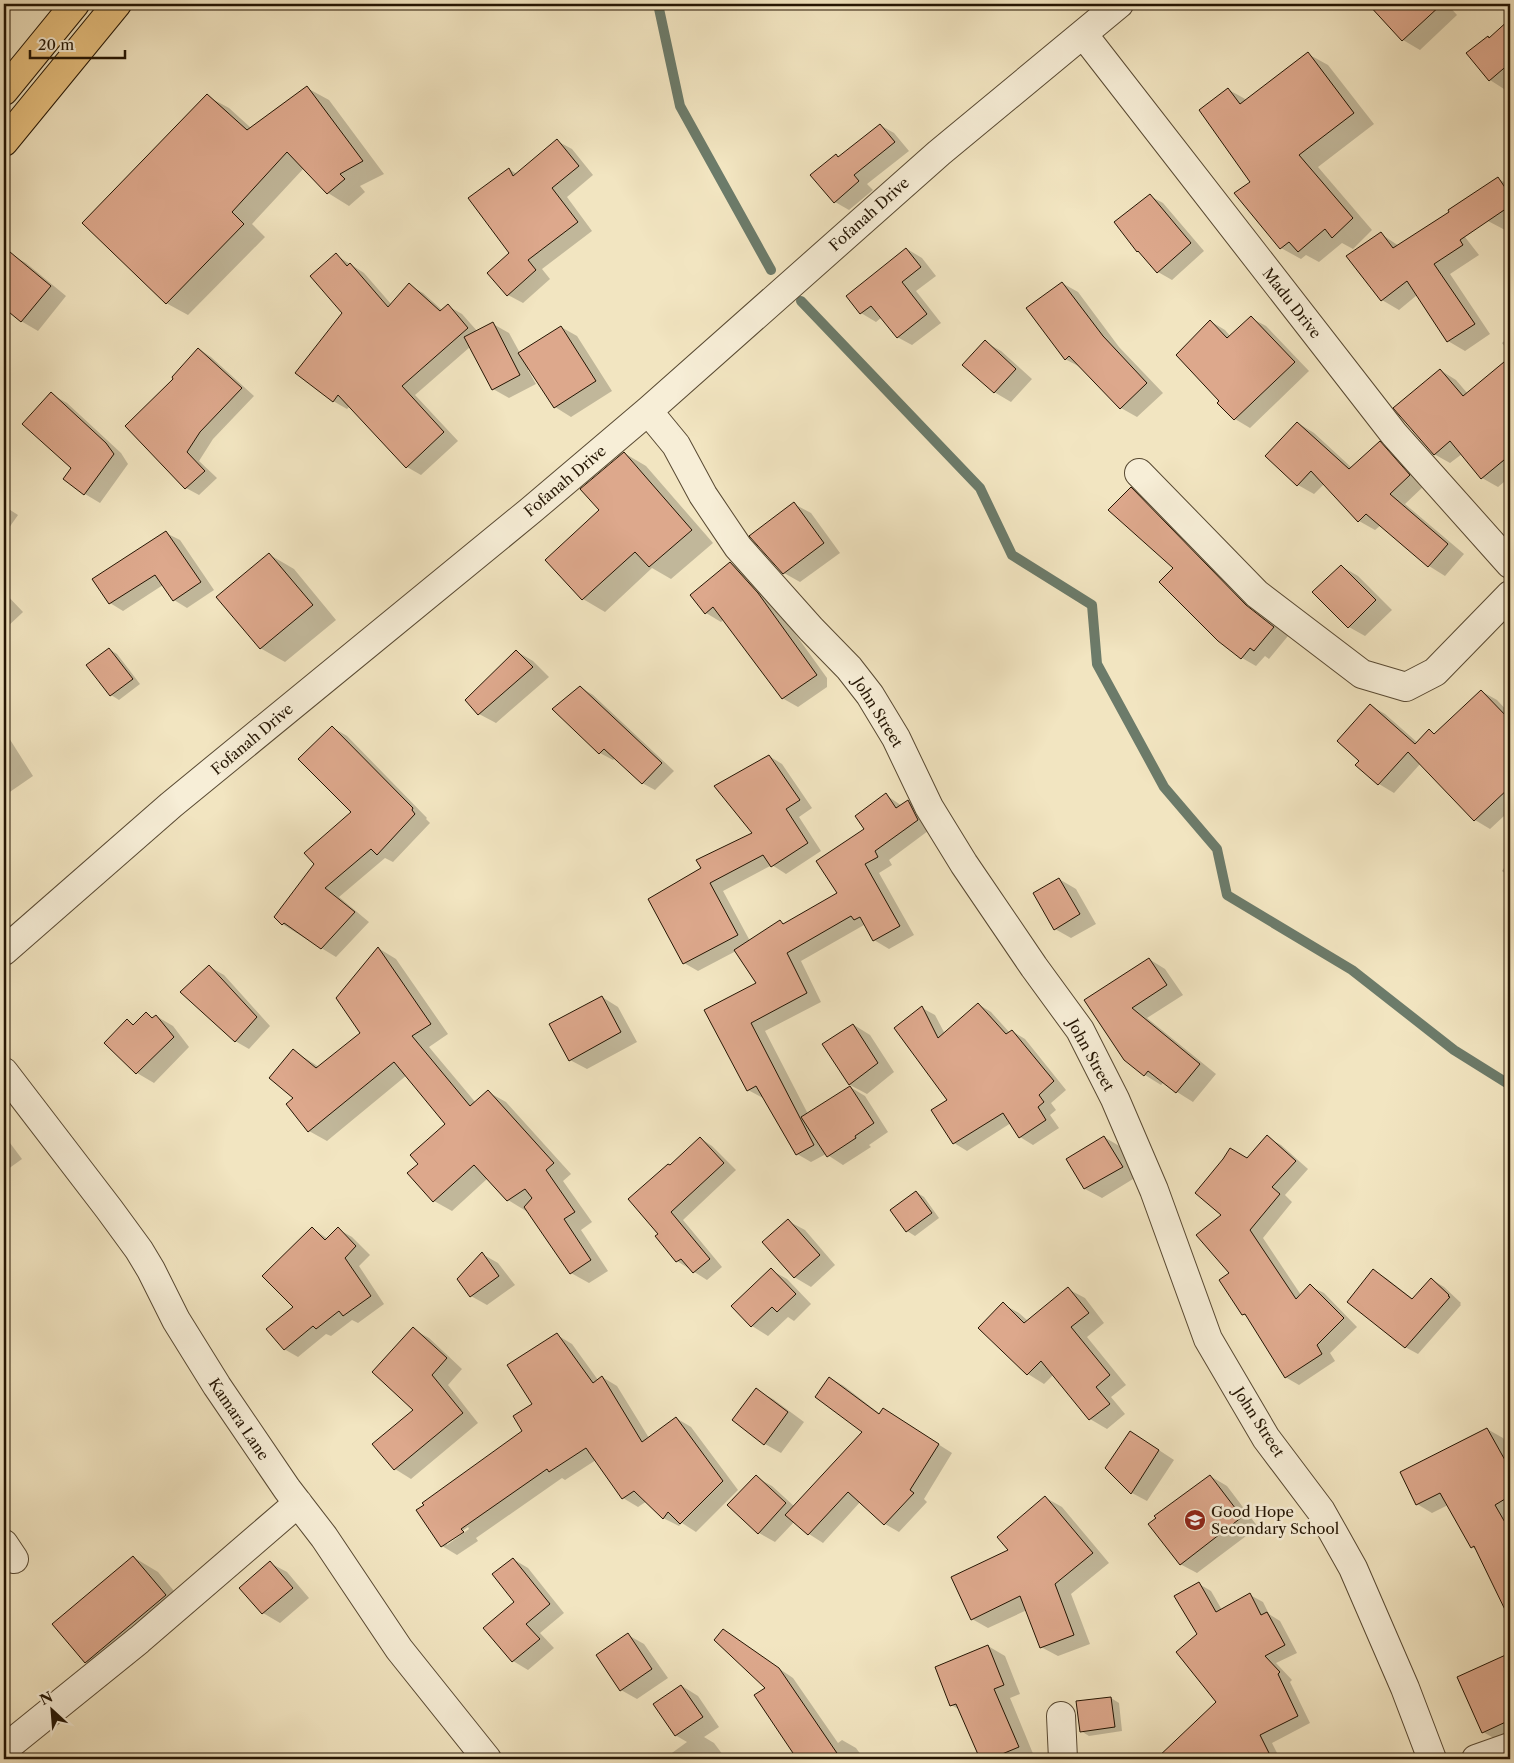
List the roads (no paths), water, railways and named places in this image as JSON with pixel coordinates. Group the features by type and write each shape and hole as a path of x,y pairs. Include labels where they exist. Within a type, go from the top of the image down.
{"highway":[{"path":"4,91 74,4"},
{"path":"4,142 116,4"}],"street":[{"name":"Fofanah Drive","path":"4,951 171,806 648,411 939,153 1119,4"},
{"name":"Madu Drive","path":"1084,34 1394,434 1510,564"},
{"name":"John Street","path":"648,411 676,445 703,495 738,547 811,629 849,668 870,695 896,738 929,807 964,864 1034,967 1080,1030 1115,1098 1154,1190 1208,1339 1266,1438 1321,1511 1348,1560 1405,1688 1432,1759"},
{"path":"1139,473 1257,594 1362,674 1406,687 1435,672 1510,595"},
{"name":"Kamara Lane","path":"4,1072 139,1250 176,1320 217,1386 258,1447 324,1537 399,1649 487,1759"},
{"path":"4,1749 139,1640 298,1503"},
{"path":"1061,1716 1062,1759"},
{"path":"1476,1759 1510,1746"}],"waterway":[{"path":"658,4 680,106 771,270"},
{"path":"801,301 980,488 1012,555 1092,605 1097,664 1164,787 1217,849 1227,895 1352,970 1454,1050 1510,1085"}],"place":[{"name":"Good Hope Secondary School","path":"1195,1520"}]}
